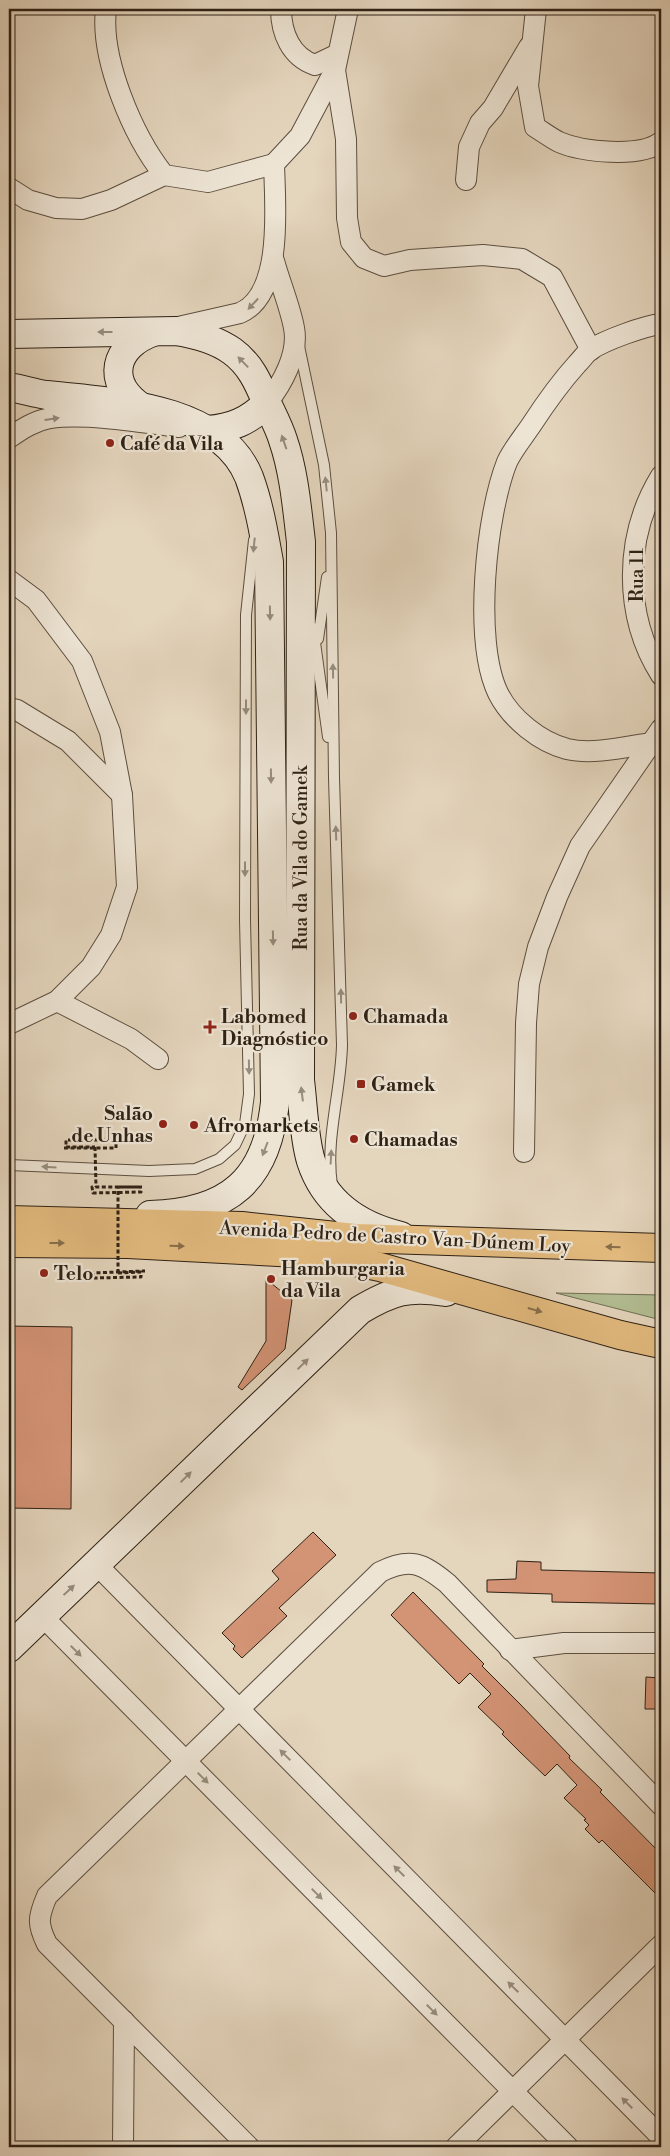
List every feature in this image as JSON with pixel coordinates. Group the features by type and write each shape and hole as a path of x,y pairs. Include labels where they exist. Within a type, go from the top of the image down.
{"highway":[{"name":"Avenida Pedro de Castro Van-Dúnem Loy","path":"9,1220 62,1221 121,1214 355,1238 661,1248"},
{"name":"Avenida Pedro de Castro Van-Dúnem Loy","path":"9,1243 128,1244 316,1254 364,1263 620,1335 661,1344"}],"main road":[{"name":"Rua da Vila do Gamek","path":"9,334 175,331 196,334 231,350 246,363 256,378 283,439 289,461 301,542 300,1080 310,1160 319,1179 338,1205 350,1216 368,1226 395,1235 432,1242"},
{"name":"Rua da Vila do Gamek","path":"141,407 131,400 124,390 119,380 118,367 122,355 130,344 153,332"},
{"name":"Rua da Vila do Gamek","path":"9,387 45,395 82,397 141,407 176,416 208,430 223,441 238,457 248,476 269,562 275,1102 272,1129 261,1161 252,1174 220,1201 198,1209 163,1215 121,1214"},
{"path":"208,430 227,428 241,423 256,414 267,403"},
{"path":"9,1648 360,1310 388,1294 402,1290 442,1291 496,1299"}],"street":[{"path":"106,9 110,63 118,90 148,156 164,175"},
{"path":"281,9 282,29 293,50 305,62 315,65 336,62"},
{"path":"9,188 16,195 28,200 56,208 82,209 111,200 164,175 208,182 274,164 300,136 336,62 344,36 348,9"},
{"path":"536,9 528,86 535,128 559,142 607,152 636,151 655,146 661,142"},
{"path":"466,180 469,147 480,123 493,108 531,44"},
{"path":"336,62 346,139 347,218 351,242 364,258 384,266 410,260 483,255 522,259 552,278 591,350"},
{"path":"267,403 280,387 287,370 294,349 295,330 274,261 276,216 274,164"},
{"path":"153,332 249,310 257,300 274,261"},
{"path":"656,736 618,748 568,749 542,739 514,716 498,693 490,666 486,643 486,569 491,520 508,461 557,386 591,350 644,326 661,324"},
{"path":"9,438 26,426 50,418 72,417 120,420 208,430"},
{"name":"Rua 11","path":"661,476 650,494 637,532 632,571 636,616 650,657 661,675"},
{"path":"9,580 36,600 82,661 110,732 122,795 127,887 111,935 91,967 57,1001 9,1024"},
{"path":"9,708 17,710 68,741 122,795"},
{"path":"524,1152 526,1023 529,984 538,947 557,897 580,846 656,736"},
{"path":"57,1001 131,1039 158,1060"},
{"path":"249,2147 47,1944 39,1928 40,1911 47,1896 380,1572 395,1565 414,1563 431,1570 447,1583 661,1805"},
{"path":"96,1565 661,2137"},
{"path":"42,1616 568,2147"},
{"path":"510,1650 564,1643 661,1643"},
{"path":"456,2147 661,1945"},
{"path":"123,2147 124,2021"}],"lane":[{"path":"295,330 324,465 331,542 334,778 342,1045 330,1170 338,1205"},
{"name":"Rua da Vila do Gamek","path":"9,1165 89,1170 172,1171 195,1168 219,1159 235,1145 245,1124 250,1094 245,920 246,615 255,538 254,496"},
{"path":"301,542 334,778"},
{"path":"300,776 331,542"}],"path":[{"path":"64,1148 116,1148 116,1140 66,1140 66,1147 95,1147 96,1187"},
{"path":"121,1214 93,1193 92,1187 145,1186"},
{"path":"121,1214 141,1192 140,1187 118,1188 121,1214 118,1272 140,1272 141,1277 93,1278 93,1273 145,1271"}],"green space":[{"path":"556,1293 661,1295 661,1320"}],"building":[{"path":"266,1279 292,1300 285,1349 242,1390 238,1387 266,1341"},
{"path":"9,1326 72,1327 71,1509 9,1508"},
{"path":"313,1532 336,1555 279,1608 287,1616 242,1658 233,1649 235,1646 222,1633 279,1579 272,1571"},
{"path":"517,1561 541,1562 541,1570 661,1573 660,1604 552,1602 552,1594 487,1592 487,1580 516,1579"},
{"path":"413,1592 484,1664 482,1666 570,1756 569,1758 602,1790 600,1792 661,1854 661,1899 602,1840 599,1843 585,1829 589,1825 584,1820 586,1819 564,1798 577,1785 557,1764 545,1776 502,1734 504,1732 478,1707 491,1694 470,1673 459,1684 391,1615"},
{"path":"646,1677 661,1678 661,1709 645,1709"}],"place":[{"name":"Café da Vila","path":"110,443"},
{"name":"Chamada","path":"353,1016"},
{"name":"Labomed Diagnóstico","path":"210,1027"},
{"name":"Gamek","path":"361,1084"},
{"name":"Salão de Unhas","path":"163,1124"},
{"name":"Afromarkets","path":"194,1125"},
{"name":"Chamadas","path":"354,1139"},
{"name":"Telo","path":"44,1273"},
{"name":"Hamburgaria da Vila","path":"271,1279"}]}
